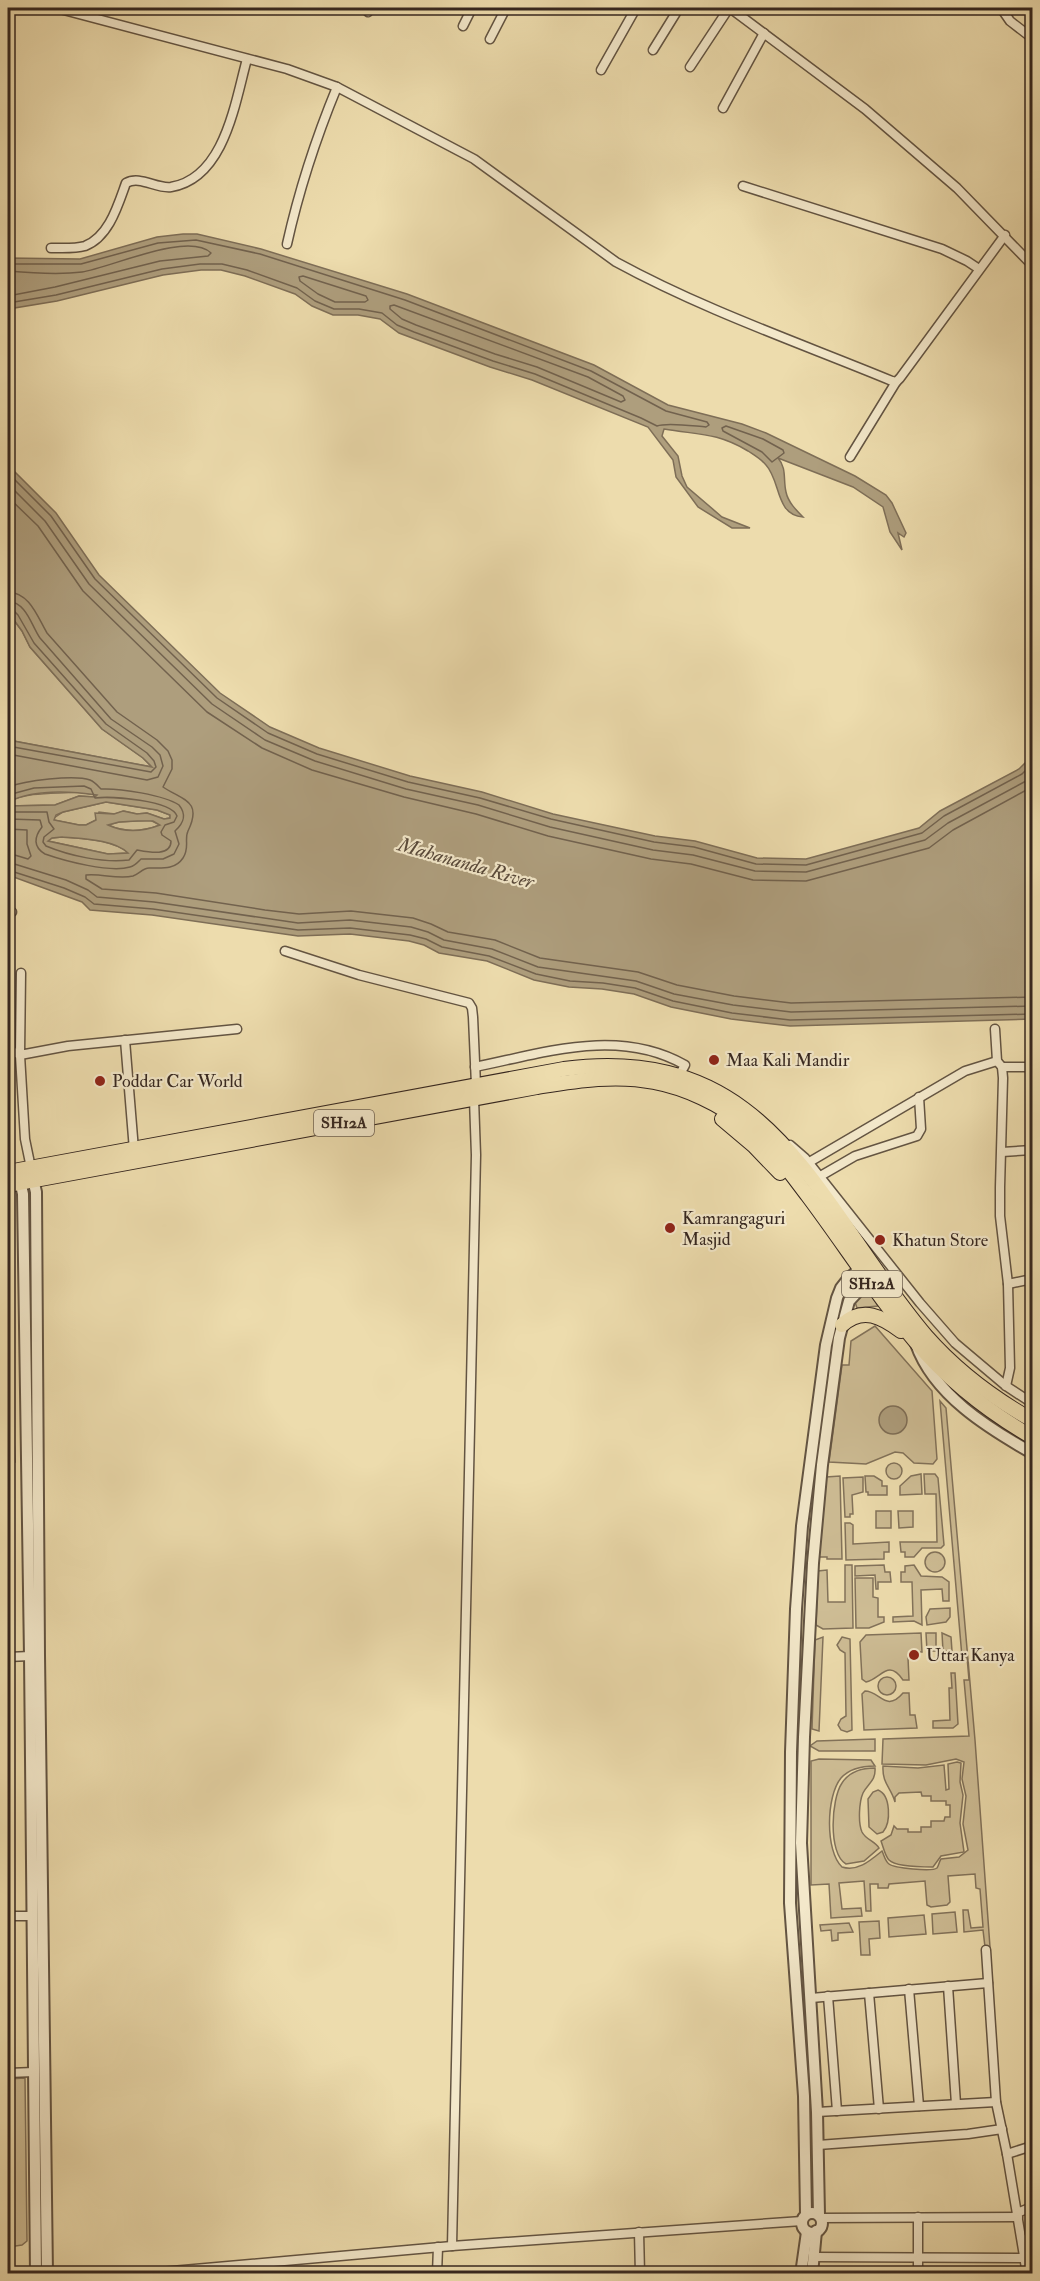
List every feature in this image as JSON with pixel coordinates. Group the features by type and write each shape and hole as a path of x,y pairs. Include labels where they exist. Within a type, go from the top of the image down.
{"main road":[{"name":"SH12A","path":"20,1177 475,1092 506,1072 572,1059 631,1060 680,1083 726,1097 764,1124 816,1178 915,1341 950,1378 981,1404 1032,1437"},
{"name":"SH12A","path":"20,1177 134,1150 475,1092 611,1078 680,1083 731,1125 754,1146 793,1189 816,1207 872,1267 928,1337 963,1372 995,1397 1032,1420"},
{"path":"842,1325 857,1316 874,1315 885,1319 915,1341"}],"street":[{"path":"56,8 287,69 337,87 474,159 616,262 640,275 896,382"},
{"path":"463,26 472,8"},
{"path":"490,39 506,8"},
{"path":"601,70 636,8"},
{"path":"653,50 679,8"},
{"path":"690,67 730,8 865,109 957,188 1032,265"},
{"path":"1000,8 1010,21 1032,38"},
{"path":"723,108 764,33"},
{"path":"51,248 75,248 93,241 113,217 126,183 129,181 137,180 170,187 195,177 206,169 214,160 230,121 247,59"},
{"path":"287,244 297,198 322,123 337,87"},
{"path":"743,186 942,249 979,269"},
{"path":"850,457 896,382 1005,235"},
{"path":"285,951 333,968 469,1003 472,1008 476,1155 452,2246"},
{"path":"21,973 20,1055 25,1139 20,1177 23,1194 32,1916 47,2274"},
{"path":"8,1048 20,1055 68,1046 237,1029"},
{"path":"995,1029 1000,1064 1002,1152 1000,1216 1008,1284 1010,1368 1006,1386"},
{"path":"124,1040 134,1150"},
{"path":"475,1067 567,1047 616,1045 645,1050 685,1065 680,1083"},
{"path":"805,1164 965,1071 1000,1064 1032,1067"},
{"path":"816,1178 855,1156 917,1136 921,1129 919,1097"},
{"path":"1002,1152 1032,1150"},
{"path":"20,1177 36,1192 39,1655 39,2072 36,2274"},
{"path":"801,2274 812,2232 821,2226 817,2112 801,1843 813,1563 821,1467 842,1325 849,1301 872,1267"},
{"path":"812,2232 803,2227 804,2096 790,1904 793,1685 801,1538 826,1345 833,1311 841,1288 872,1267"},
{"path":"872,1267 920,1303 955,1343 1006,1386 1032,1403"},
{"path":"1008,1284 1032,1279"},
{"path":"915,1341 922,1361 939,1383 964,1408 997,1432 1032,1453"},
{"path":"826,1345 838,1347"},
{"path":"810,1466 821,1467"},
{"path":"8,1657 30,1656"},
{"path":"793,1685 807,1686"},
{"path":"8,1916 32,1916"},
{"path":"986,1950 996,2102 1027,2274"},
{"path":"811,1998 988,1983"},
{"path":"948,1986 956,2104"},
{"path":"909,1989 919,2106"},
{"path":"869,1993 879,2109"},
{"path":"828,1996 837,2111"},
{"path":"8,2073 39,2072"},
{"path":"817,2112 996,2102"},
{"path":"818,2145 968,2134 1002,2129"},
{"path":"1007,2154 1032,2146"},
{"path":"138,2274 804,2218 814,2212 820,2217 1017,2215 1032,2207"},
{"path":"918,2217 918,2274"},
{"path":"639,2232 640,2274"},
{"path":"812,2232 814,2257 812,2274"},
{"path":"1022,2240 1032,2238"},
{"path":"437,2274 438,2247"},
{"path":"814,2257 1025,2258"}],"shaded area":[{"path":"8,612 30,647 102,729 152,767 8,740"},
{"path":"78,792 97,795 95,797 79,796 55,805 8,806 8,802 25,796"},
{"path":"106,802 157,810 170,815 170,818 164,819 147,813 137,814 124,811 115,814 99,812 96,820 86,825 54,820 63,812"},
{"path":"150,820 160,825 134,831 108,825 119,822"},
{"path":"62,837 106,842 129,853 108,854 48,841"},
{"path":"868,1290 878,1306 857,1308 855,1302 861,1293"},
{"path":"875,1326 932,1391 937,1459 933,1464 914,1463 903,1453 895,1452 866,1464 829,1462 842,1365 849,1365 851,1341"},
{"path":"940,1401 946,1408 975,1740 990,1947 985,1947 983,1930 964,1932 963,1910 968,1910 971,1928 983,1927 980,1889 976,1888 975,1874 948,1876 950,1902 947,1905 931,1907 927,1905 925,1881 889,1884 888,1888 878,1888 878,1884 870,1884 871,1911 866,1911 864,1881 839,1883 842,1909 861,1908 862,1916 831,1918 829,1884 811,1885 811,1761 819,1759 871,1760 875,1766 856,1768 848,1772 841,1778 832,1797 830,1837 836,1859 842,1867 859,1867 882,1851 889,1864 928,1870 937,1868 941,1859 959,1857 968,1850 963,1824 966,1796 962,1779 964,1762 956,1759 926,1765 882,1764 883,1739 969,1736 964,1680 969,1680 967,1657 962,1657"},
{"path":"8,1435 14,1435 15,1462 8,1463"},
{"path":"894,1463 900,1465 902,1471 900,1477 894,1479 888,1477 886,1471 888,1465"},
{"path":"921,1474 922,1494 900,1495 900,1486 911,1476"},
{"path":"924,1474 935,1474 938,1478 944,1545 941,1548 922,1548 914,1557 905,1557 905,1552 901,1552 900,1542 937,1542 936,1494 925,1494"},
{"path":"840,1476 842,1559 827,1559 827,1557 819,1557 826,1477"},
{"path":"865,1476 874,1476 882,1481 882,1486 887,1486 887,1495 868,1495"},
{"path":"863,1477 863,1492 852,1495 853,1514 845,1517 843,1478"},
{"path":"876,1511 891,1511 891,1528 876,1528"},
{"path":"898,1511 913,1511 913,1527 899,1528"},
{"path":"845,1523 853,1525 853,1544 889,1542 889,1552 884,1552 884,1559 846,1560"},
{"path":"935,1552 942,1555 945,1562 942,1569 935,1572 928,1569 925,1562 928,1555"},
{"path":"845,1565 852,1565 853,1628 823,1629 816,1625 818,1571 827,1570 828,1602 845,1602"},
{"path":"884,1565 885,1572 890,1572 891,1582 878,1582 878,1589 876,1589 875,1575 855,1576 855,1566"},
{"path":"914,1565 921,1576 942,1577 949,1582 949,1601 943,1601 942,1589 921,1590 922,1625 914,1621 893,1622 893,1617 913,1616 912,1582 901,1582 901,1572 905,1572 905,1566"},
{"path":"855,1578 873,1578 873,1597 878,1598 878,1617 884,1617 884,1622 869,1628 856,1628"},
{"path":"950,1608 950,1617 946,1622 927,1625 926,1617 930,1609"},
{"path":"921,1633 922,1652 915,1652 915,1657 908,1658 909,1680 903,1680 898,1674 889,1670 866,1682 862,1679 860,1642 866,1635"},
{"path":"926,1633 936,1633 936,1651 927,1651"},
{"path":"942,1633 951,1637 952,1651 943,1651"},
{"path":"823,1637 819,1731 812,1729 815,1640"},
{"path":"842,1637 850,1639 852,1730 847,1732 841,1730 838,1725 846,1716 845,1653 837,1645"},
{"path":"951,1673 955,1673 958,1724 953,1728 933,1728 933,1721 950,1720"},
{"path":"887,1677 893,1680 896,1686 893,1692 887,1695 881,1692 878,1686 881,1680"},
{"path":"865,1691 887,1701 897,1699 903,1693 909,1693 910,1715 915,1715 917,1728 864,1730 862,1694"},
{"path":"875,1739 875,1751 819,1751 810,1746 817,1741"},
{"path":"961,1763 960,1782 963,1795 960,1823 964,1852 941,1856 933,1867 904,1865 889,1860 881,1841 891,1835 894,1826 897,1829 908,1829 908,1832 921,1832 921,1827 931,1827 931,1821 944,1821 945,1817 950,1817 950,1805 946,1805 946,1801 931,1801 931,1796 922,1796 921,1792 899,1793 895,1797 895,1802 885,1781 883,1766 918,1768 944,1765 946,1790 949,1789 948,1764"},
{"path":"875,1768 873,1779 862,1797 860,1818 864,1835 879,1848 864,1861 846,1864 840,1858 834,1838 835,1801 838,1791 845,1779 852,1773"},
{"path":"878,1790 885,1797 888,1816 886,1828 877,1834 869,1827 868,1799 873,1792"},
{"path":"955,1912 957,1932 933,1934 932,1914"},
{"path":"924,1915 926,1934 889,1937 888,1918"},
{"path":"879,1921 880,1938 869,1939 870,1955 861,1955 859,1922"},
{"path":"849,1923 853,1932 838,1933 838,1940 832,1941 831,1930 821,1931 820,1925"},
{"path":"25,2078 27,2241 22,2245 9,2247 8,2079"}],"water":[{"path":"197,234 261,249 407,294 594,365 668,405 742,424 766,433 855,476 886,495 906,533 904,537 898,533 902,550 890,532 883,507 853,487 778,458 784,470 787,496 803,517 794,515 783,504 771,472 753,454 716,437 664,429 662,436 678,456 687,487 722,517 750,528 732,528 698,507 676,477 673,460 648,427 532,380 399,333 380,319 358,315 333,315 312,306 295,294 245,276 221,270 163,275 57,301 8,309 8,258 80,259 157,237"},
{"name":"Mahananda River","path":"8,460 13,470 56,513 99,575 220,693 270,727 319,748 410,776 482,792 553,814 655,836 695,841 757,858 806,859 919,828 940,811 1019,769 1032,756 1032,1019 790,1026 731,1019 671,1007 634,994 569,987 534,980 487,961 439,953 424,945 409,941 350,934 298,936 152,915 90,910 82,902 8,875 8,806 55,805 79,796 95,797 97,795 63,792 40,793 8,802 8,740 152,767 102,729 30,647 8,612","holes":["106,802 157,810 170,815 170,818 164,819 147,813 137,814 123,811 114,814 95,813 96,820 86,825 54,820 56,815 63,812","153,821 160,825 134,831 108,825 119,822","52,838 97,840 122,848 128,853 108,854 48,841"]},
{"path":"893,1406 903,1410 907,1420 903,1430 893,1434 883,1430 879,1420 883,1410"}],"place":[{"name":"Maa Kali Mandir","path":"714,1060"},
{"name":"Poddar Car World","path":"100,1081"},
{"name":"Kamrangaguri Masjid","path":"670,1228"},
{"name":"Khatun Store","path":"880,1240"},
{"name":"Uttar Kanya","path":"914,1655"}]}
